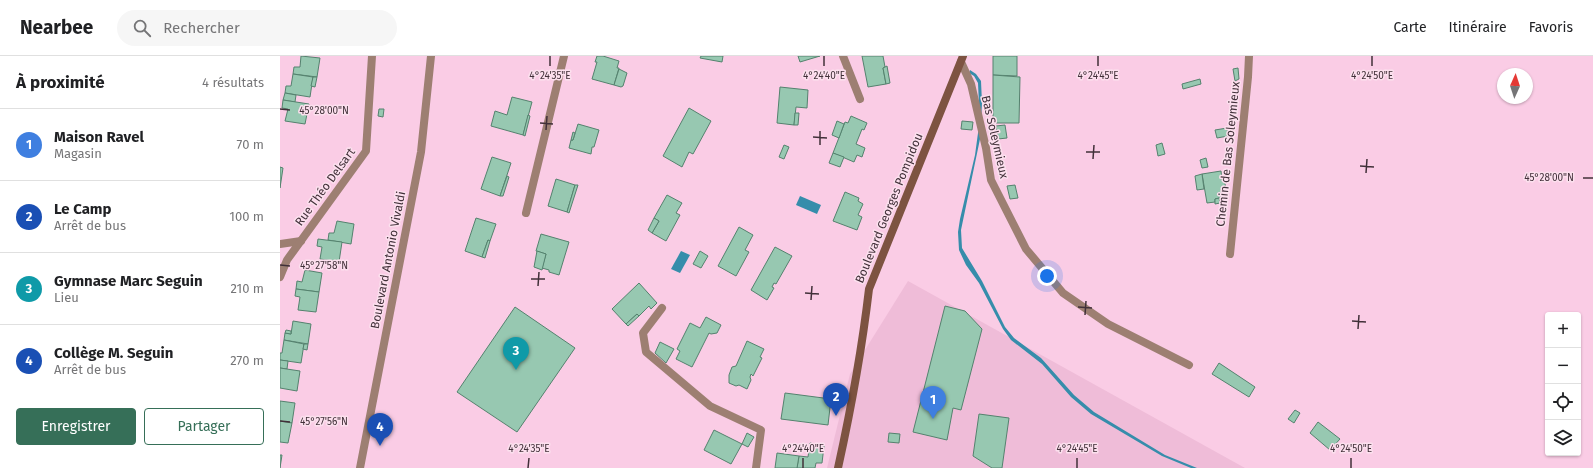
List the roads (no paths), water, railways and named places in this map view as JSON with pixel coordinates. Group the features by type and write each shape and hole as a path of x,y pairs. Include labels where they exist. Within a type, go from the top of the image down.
{"main road":[{"name":"Boulevard Georges Pompidou","path":"838,468 848,424 865,324 869,289 962,59"}],"street":[{"name":"Rue Théo Delsart","path":"280,277 287,260 366,151 372,56"},
{"name":"Boulevard Antonio Vivaldi","path":"360,468 421,152 431,56"},
{"path":"526,213 564,56"},
{"path":"843,56 860,99"},
{"name":"Chemin de Bas Soleymieux","path":"1230,254 1249,56"},
{"name":"Bas Soleymieux","path":"962,59 971,84 986,148 991,180 1026,250 1063,293 1108,324 1189,365"},
{"path":"280,244 301,241"},
{"path":"662,308 643,334 646,352 710,406 761,430 756,468"}],"water":[{"path":"970,70 976,74 981,81 982,103 980,139 961,230 962,248 982,281 1005,327 1014,338 1041,358 1074,395 1094,412 1165,455 1197,468 1191,468 1162,456 1091,414 1071,397 1042,364 1011,340 1003,329 979,283 966,265 959,250 958,232 975,155 978,133 979,105 978,83 974,76 969,73"},
{"path":"800,196 821,205 817,214 796,205"},
{"path":"681,251 690,255 680,273 671,269"}],"place":[{"name":"Gymnase Marc Seguin","path":"516,370"},
{"name":"Le Camp","path":"836,416"},
{"name":"Maison Ravel","path":"933,419"},
{"name":"Collège M. Seguin","path":"380,446"}]}
